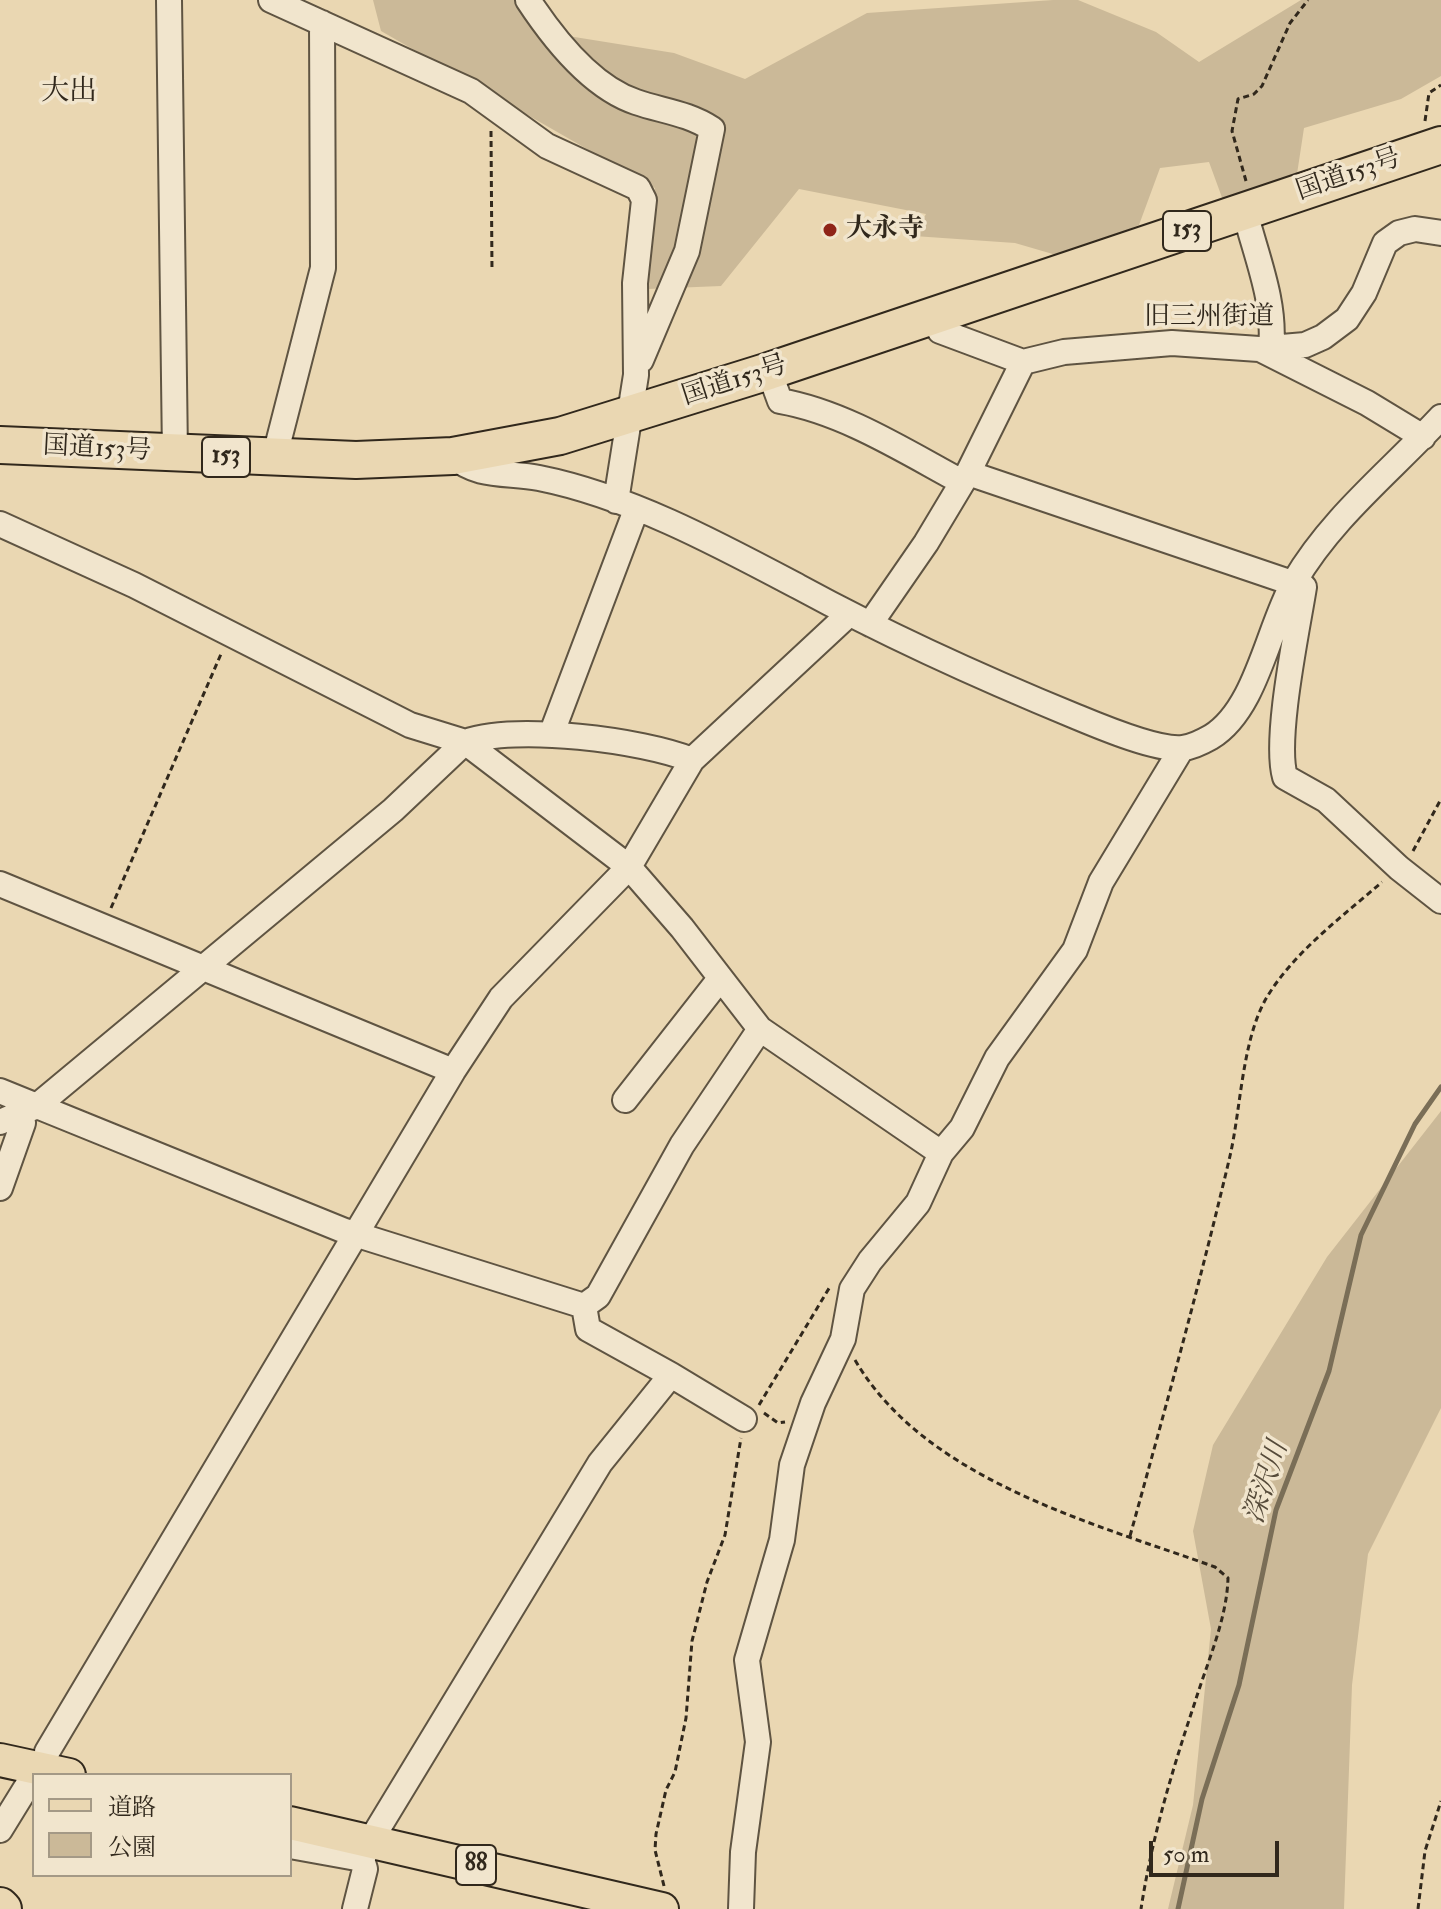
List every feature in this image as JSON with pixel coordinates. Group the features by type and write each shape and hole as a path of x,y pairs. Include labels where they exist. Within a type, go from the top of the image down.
{"highway":[{"name":"国道153号","path":"0,445 274,459 453,456 560,436 934,317 1244,200 1434,147"}],"main road":[{"path":"0,1760 58,1764"},
{"name":"88","path":"292,1824 366,1850 664,1902"}],"street":[{"path":"169,0 175,454"},
{"path":"271,0 471,91 547,146 638,188 644,200 635,283 636,375 664,405"},
{"path":"528,0 573,61 632,101 696,118 712,129 687,251 636,375 627,417 626,506 551,735"},
{"path":"274,459 323,268 322,23"},
{"path":"1244,200 1273,326 1265,348 1423,437"},
{"name":"旧三州街道","path":"1023,362 1064,352 1172,343 1265,348 1305,345 1323,337 1347,319 1364,293 1385,243 1399,233 1415,229 1441,233"},
{"path":"58,1764 453,1071 501,998 629,867 651,835 692,760 860,619 926,543 965,478 1023,362 940,331 934,317"},
{"path":"769,371 780,401 797,404 873,435 965,478 1294,581 1304,587 1283,748 1285,777 1326,800 1399,868 1441,901"},
{"path":"453,456 467,470 577,486 745,559 860,619 995,683 1124,736 1182,748 1210,738 1228,724 1245,698 1294,581 1318,546 1372,483 1441,417"},
{"path":"0,524 230,634 410,725 465,742 629,867 682,928 719,980 760,1029 941,1153"},
{"path":"20,1114 204,969 393,810 465,742 480,737 551,735 669,751 692,760"},
{"path":"741,1909 743,1852 758,1742 747,1660 782,1540 792,1465 813,1403 843,1339 852,1289 870,1261 918,1203 941,1153 962,1128 997,1058 1075,950 1101,882 1182,748"},
{"path":"0,884 453,1071"},
{"path":"625,1100 719,980"},
{"path":"584,1306 598,1296 682,1145 760,1029"},
{"path":"0,1091 20,1114 23,1123 0,1188"},
{"path":"20,1114 345,1231 584,1306"},
{"path":"584,1306 588,1329 744,1419"},
{"path":"355,1909 365,1869 366,1850 600,1463 671,1375"},
{"path":"0,1830 22,1791"},
{"path":"292,1846 366,1850"}],"path":[{"path":"1244,200 1247,178 1232,131 1238,99 1254,94 1262,86 1290,23 1308,0"},
{"path":"1434,147 1425,106 1429,93 1441,85"},
{"path":"491,106 492,271"},
{"path":"103,926 230,634"},
{"path":"1130,1536 1199,1285 1234,1136 1254,1031 1267,997 1329,927 1410,856 1441,799"},
{"path":"664,1902 655,1850 656,1834 666,1790 675,1772 686,1718 692,1641 707,1582 725,1535 744,1419 757,1408 838,1278"},
{"path":"843,1339 869,1384 914,1428 947,1452 1032,1502 1215,1567 1228,1578 1227,1594 1211,1652 1155,1826 1141,1909"},
{"path":"1418,1909 1425,1851 1441,1801"}],"green space":[{"path":"373,0 529,0 562,35 674,53 745,79 867,13 1078,0 1156,32 1199,62 1301,0 1441,0 1441,76 1401,99 1304,128 1297,174 1224,203 1209,162 1160,168 1139,225 1063,257 1015,243 914,236 926,214 799,189 721,286 648,289 643,260 655,188 381,31"},
{"path":"1441,1111 1441,1408 1368,1554 1352,1685 1344,1909 1168,1909 1193,1805 1211,1629 1193,1531 1213,1445 1327,1257"}],"waterway":[{"name":"深沢川","path":"1178,1909 1202,1799 1239,1685 1276,1510 1329,1371 1361,1235 1415,1124 1441,1087"}],"place":[{"name":"大永寺","path":"830,230"}],"district":[{"name":"大出","path":"69,93"}]}
